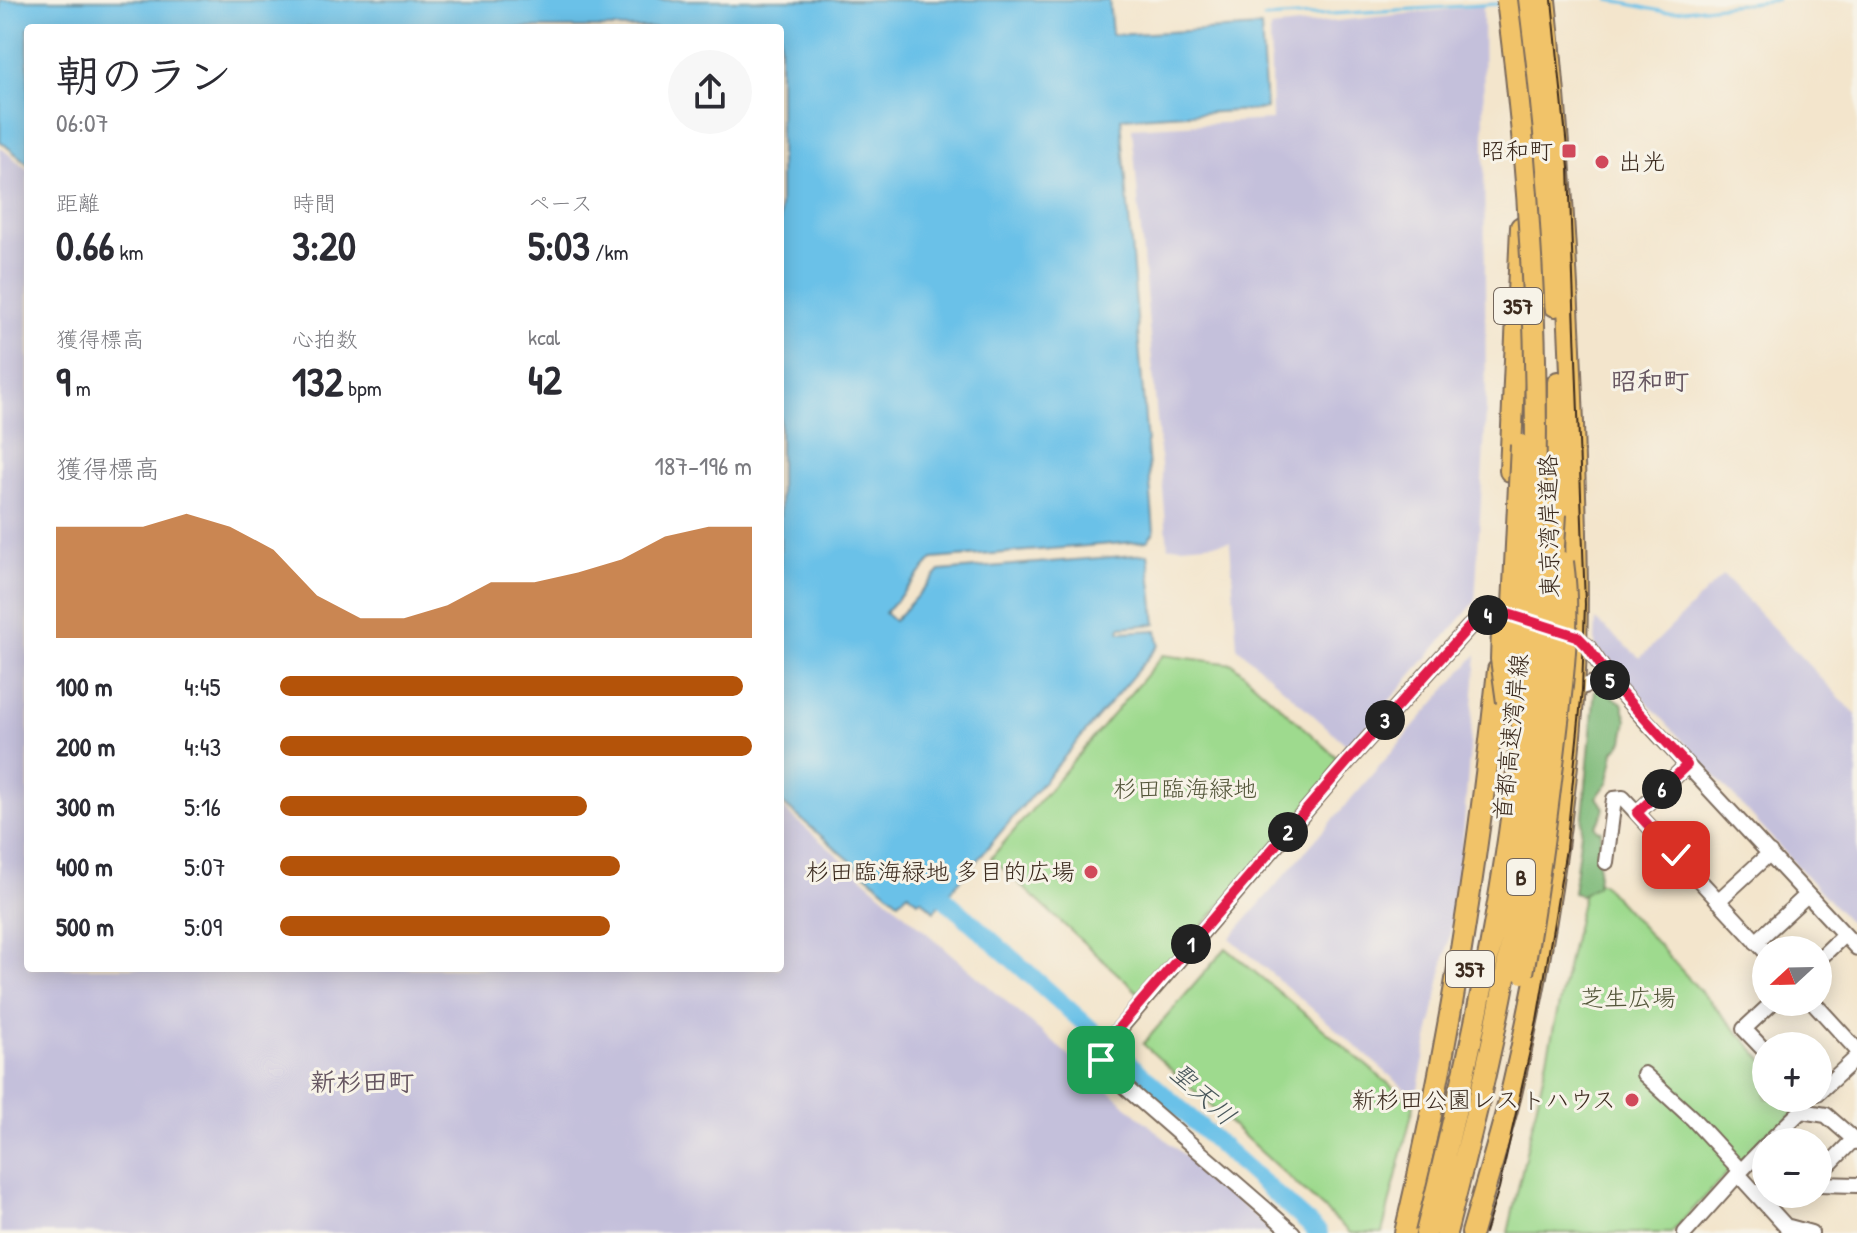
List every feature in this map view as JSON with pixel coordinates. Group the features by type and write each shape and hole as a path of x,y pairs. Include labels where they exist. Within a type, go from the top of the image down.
{"highway":[{"name":"首都高速湾岸線","path":"1426,1233 1471,1042 1496,913 1516,781 1524,691 1531,583 1535,356 1532,240 1506,0"},
{"name":"東京湾岸道路","path":"1405,1233 1441,1056 1478,842 1505,613 1521,187 1517,100 1506,0"},
{"name":"首都高速湾岸線","path":"1446,1233 1490,1046 1516,916 1538,752 1556,514 1558,386 1554,288 1526,0"},
{"name":"東京湾岸道路","path":"1472,1233 1511,1094 1542,934 1564,788 1574,689 1578,588 1567,251 1556,98 1545,0"},
{"name":"357","path":"1441,1056 1459,1021 1464,1001 1485,878 1507,702 1518,511 1525,165"},
{"name":"B","path":"1490,1168 1545,833 1560,700 1566,591 1556,514"}],"street":[{"path":"1293,1233 1110,1074 1101,1060 1103,1048 1349,760 1469,627 1484,616 1505,613 1577,636 1614,685 1857,948"},
{"path":"1574,689 1592,683 1614,685"},
{"path":"1637,813 1687,765"},
{"path":"1606,862 1614,799 1623,798 1752,937"},
{"path":"1718,901 1770,853"},
{"path":"1771,936 1807,895"},
{"path":"1832,947 1844,935"},
{"path":"1752,1037 1744,1029 1758,1016"},
{"path":"1826,1016 1857,1050"},
{"path":"1832,1080 1857,1057"},
{"path":"1644,1074 1692,1118 1788,1231 1811,1233"},
{"path":"1784,1128 1801,1111 1826,1115 1856,1141 1832,1163"},
{"path":"1685,1233 1752,1160"},
{"path":"1832,1184 1857,1185"}],"shaded area":[{"path":"1483,6 1486,412 1475,602 1349,747 1237,647 1230,542 1168,547 1132,128 1272,120 1270,28"},
{"path":"0,147 24,167 24,972 784,972 784,809 1274,1233 0,1233"},
{"path":"1723,575 1857,716 1857,931 1595,645 1596,620 1640,658"},
{"path":"1477,654 1459,889 1416,1098 1230,938"}],"green space":[{"name":"杉田臨海緑地","path":"1163,655 1233,664 1343,763 1142,996 991,858"},
{"path":"1595,689 1601,689 1622,703 1627,720 1623,741 1614,751 1609,781 1597,797 1604,808 1595,826 1601,831 1597,886 1581,895 1573,893"},
{"name":"芝生広場","path":"1586,883 1602,883 1752,1048 1752,1112 1796,1112 1778,1128 1752,1128 1752,1150 1671,1233 1508,1233"},
{"path":"1226,948 1414,1105 1382,1233 1350,1233 1143,1044"}],"water":[{"path":"0,0 1109,0 1112,35 1261,27 1266,109 1121,118 1154,532 1147,541 933,559 885,613 894,621 940,571 1148,554 1156,624 1120,627 1119,632 1157,630 1159,645 934,911 921,899 918,901 908,893 899,902 784,804 784,24 24,24 24,161 0,141"}],"waterway":[{"path":"1610,0 1665,12 1777,0"},
{"path":"1264,18 1498,4"},
{"name":"聖天川","path":"944,898 1319,1233"}],"tram line":[{"path":"1485,1233 1499,1188 1537,1020 1566,849 1582,690 1585,604 1569,168 1552,0"}],"place":[{"name":"昭和町","path":"1569,151"},
{"name":"出光","path":"1602,162"},
{"name":"杉田臨海緑地 多目的広場","path":"1091,872"},
{"name":"新杉田公園レストハウス","path":"1632,1100"}],"district":[{"name":"昭和町","path":"1650,381"},
{"name":"新杉田町","path":"362,1082"}],"route":[{"path":"1101,1060 1103,1048 1116,1031 1349,760 1469,627 1484,616 1505,613 1577,636 1614,685 1687,765 1637,813 1676,855"}]}
